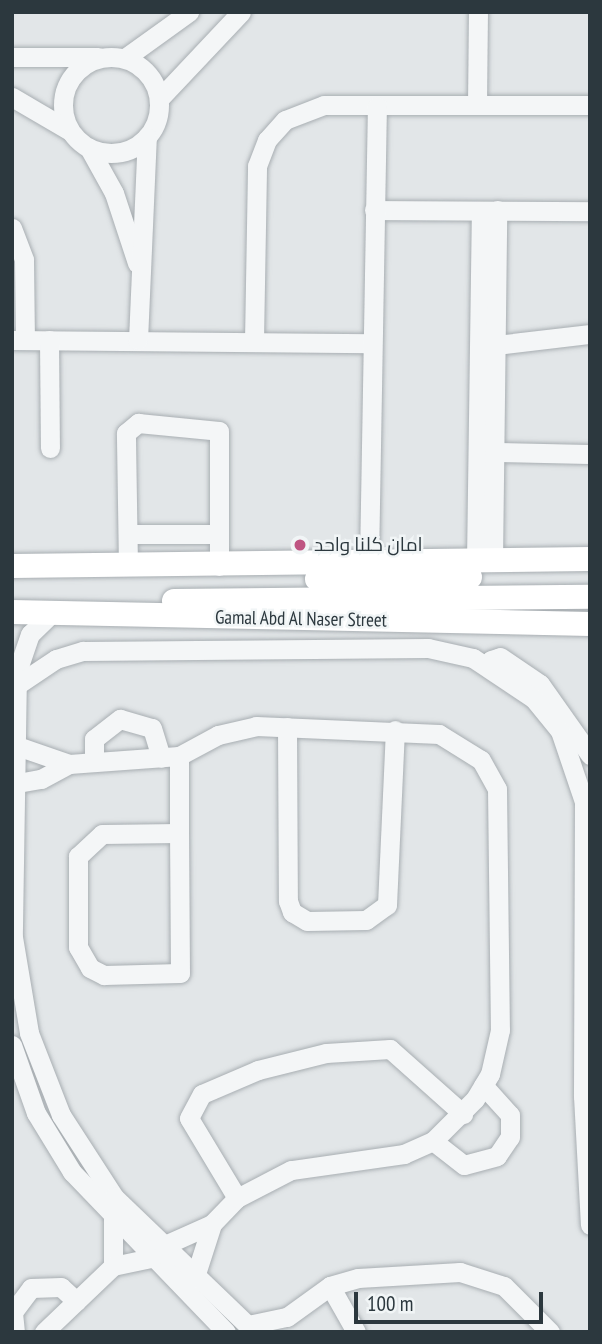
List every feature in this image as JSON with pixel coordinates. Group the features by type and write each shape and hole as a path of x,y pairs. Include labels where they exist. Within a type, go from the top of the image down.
{"main road":[{"path":"12,566 219,566 369,561 590,559"},
{"path":"219,566 296,579 590,576"},
{"path":"109,615 181,601 590,597"},
{"name":"Gamal Abd Al Naser Street","path":"12,612 590,624"}],"street":[{"path":"125,58 189,12"},
{"path":"138,340 138,268 148,216 148,137 159,98 241,12"},
{"path":"477,105 478,12"},
{"path":"12,57 125,58 153,80 159,98"},
{"path":"70,131 63,113 71,77 102,57"},
{"path":"12,97 70,131 89,148 119,206 138,268"},
{"path":"254,341 257,166 267,140 285,120 310,108 590,104"},
{"path":"369,561 377,106"},
{"path":"89,148 109,153 148,137"},
{"path":"374,210 590,211"},
{"path":"485,561 497,452 496,345 489,211"},
{"path":"485,561 489,211"},
{"path":"12,229 24,260 19,340 372,343"},
{"path":"496,345 590,334"},
{"path":"49,340 50,448"},
{"path":"128,566 126,433 138,423 219,431 219,566"},
{"path":"558,454 590,447"},
{"path":"497,452 590,454"},
{"path":"128,534 219,534"},
{"path":"52,613 25,643 15,683 20,747 16,784 14,969 35,1052 61,1115 114,1197 158,1251 218,1312 251,1328 285,1324 330,1286 358,1278 476,1274 504,1286 550,1332"},
{"path":"15,683 56,659 97,650 428,648 492,668 550,717 579,778 587,936 586,1094 590,1225"},
{"path":"492,668 491,660 500,657 540,684 590,755"},
{"path":"94,762 94,739 120,719 152,728 170,757 179,833 180,973 104,975 90,968 77,935 76,867 83,846 102,834 179,833"},
{"path":"16,784 69,764 170,757 242,728 286,727 395,730 455,740 481,760 497,789 501,1014 483,1085 463,1114 433,1141 396,1156 291,1170 237,1198 212,1224 158,1251 113,1266 76,1301 54,1329"},
{"path":"286,727 288,901 292,912 307,920 366,920 387,905 395,730"},
{"path":"20,747 69,764"},
{"path":"12,1045 47,1133 113,1216 195,1277 218,1312 226,1332"},
{"path":"237,1198 190,1127 190,1111 202,1094 258,1070 326,1053 390,1049 463,1114"},
{"path":"433,1141 464,1165 497,1156 510,1138 510,1115 483,1085"},
{"path":"113,1216 113,1266"},
{"path":"195,1277 212,1224"},
{"path":"330,1286 356,1332"},
{"path":"15,1332 13,1312 31,1289 61,1287 76,1301"}],"place":[{"name":"امان كلنا واحد","path":"300,545"}]}
